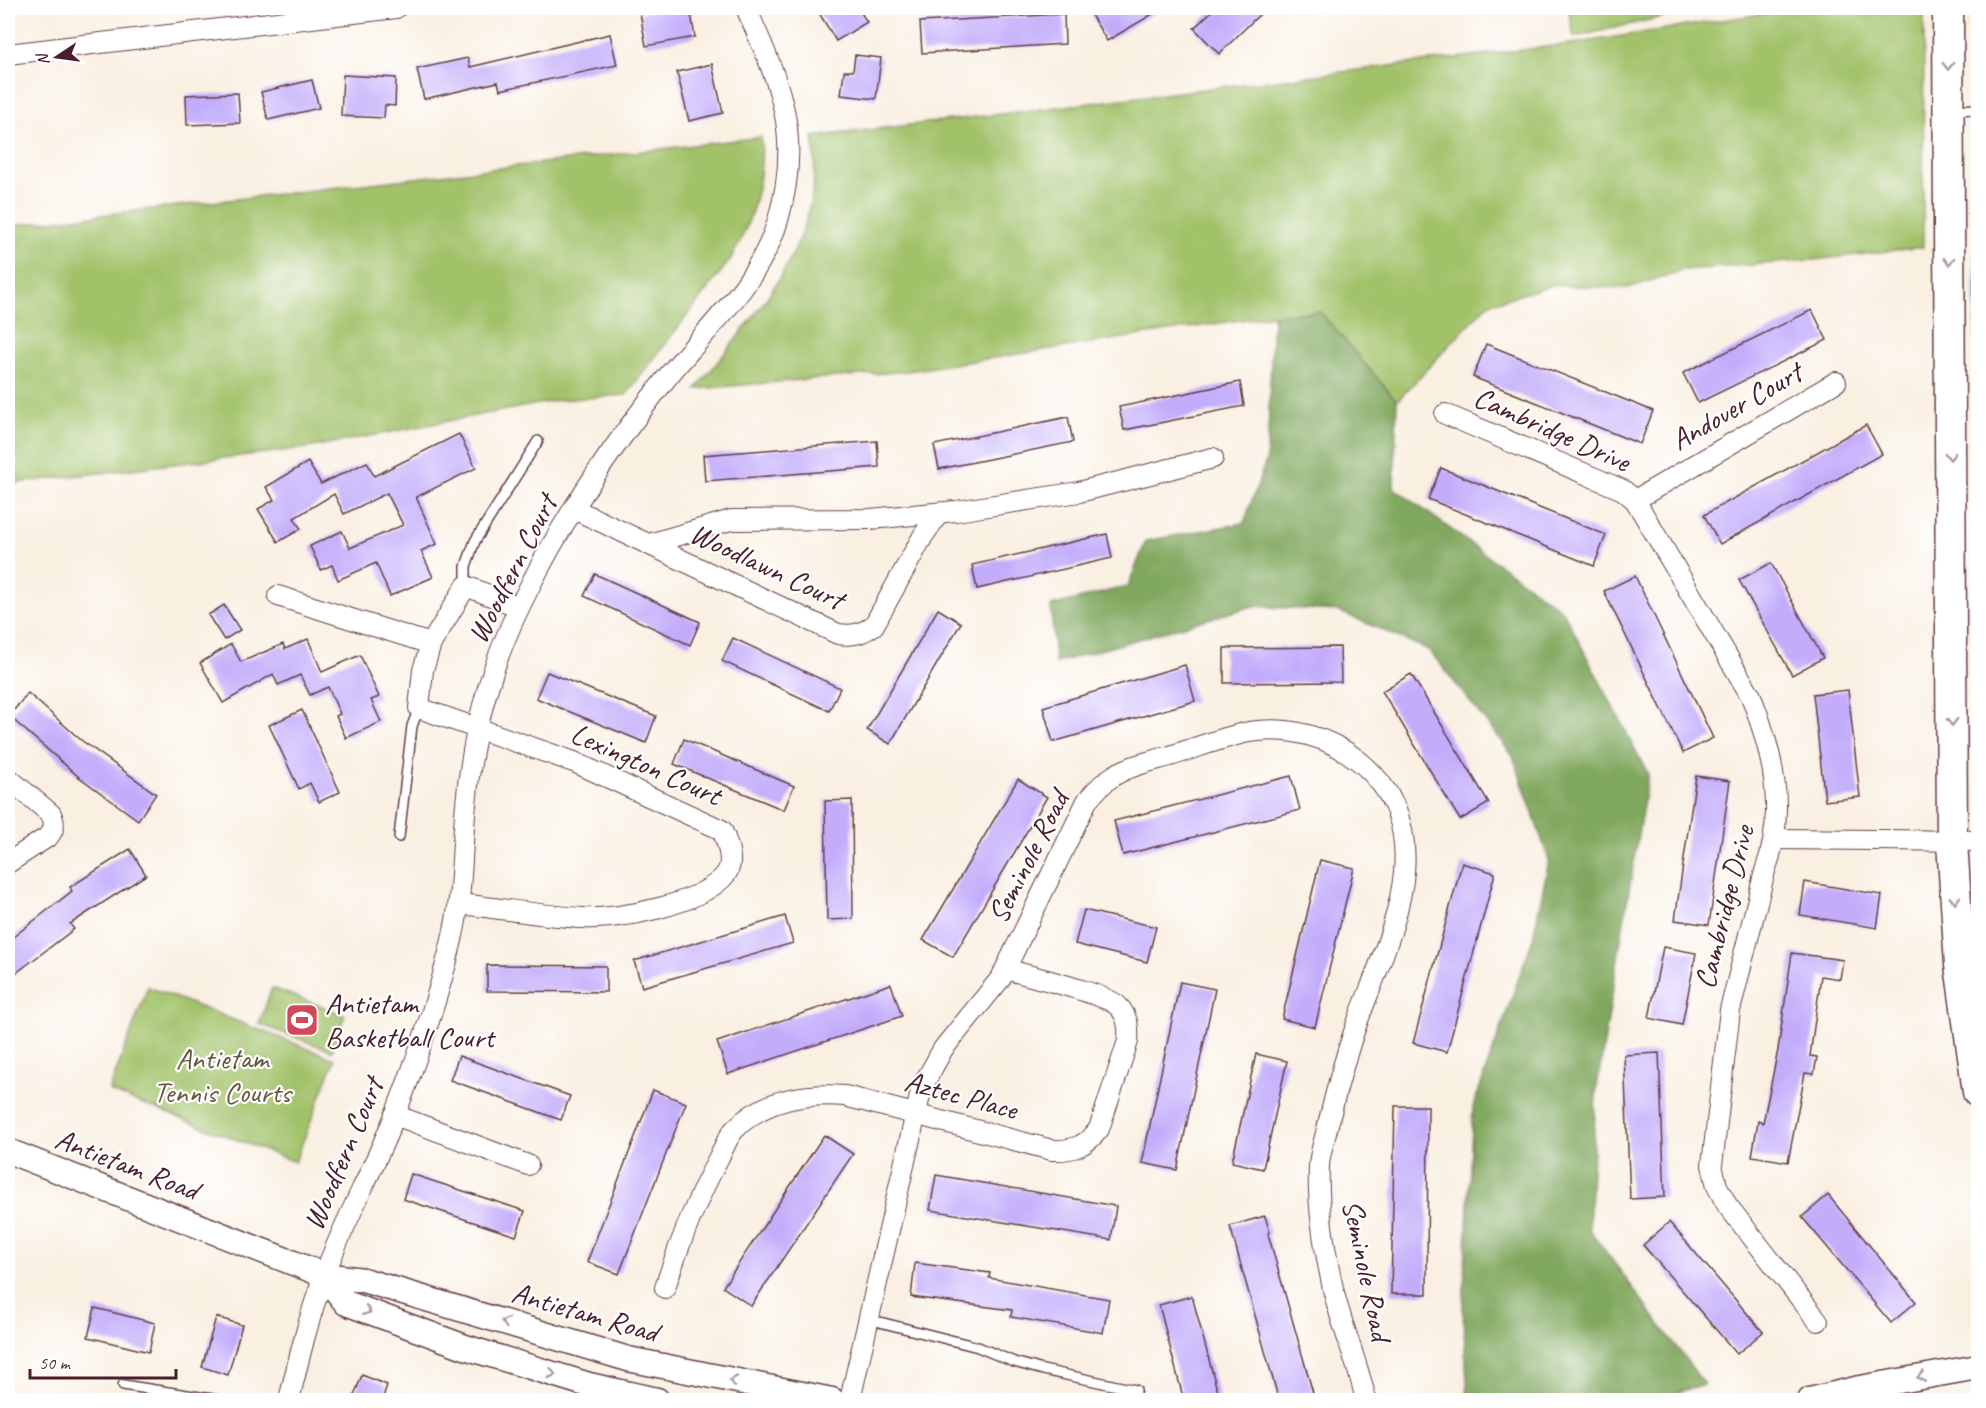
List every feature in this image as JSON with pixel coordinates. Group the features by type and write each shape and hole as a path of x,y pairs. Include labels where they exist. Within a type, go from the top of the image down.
{"main road":[{"path":"1948,8 1948,110 1966,841 1960,965 1978,1092"}],"street":[{"path":"8,54 396,8"},
{"name":"Woodfern Court","path":"289,1401 301,1350 324,1275 395,1115 440,985 459,904 465,807 478,728 493,674 519,607 574,509 620,441 669,376 732,304 761,260 777,224 786,186 789,154 788,122 772,66 746,8"},
{"name":"Andover Court","path":"1635,500 1836,382"},
{"name":"Cambridge Drive","path":"1445,414 1623,490 1635,500 1750,696 1764,730 1774,773 1778,816 1775,839 1764,870 1730,1010 1712,1165 1717,1186 1727,1205 1818,1322"},
{"name":"Woodlawn Court","path":"649,544 731,520 870,519 939,513 1079,492 1213,458"},
{"name":"Woodlawn Court","path":"574,509 838,634 850,636 864,632 874,625 939,513"},
{"path":"419,708 423,670 431,644 444,618 466,586 519,607"},
{"path":"278,596 431,644"},
{"name":"Lexington Court","path":"419,708 574,762 722,830 728,844 730,859 727,873 695,896 657,908 617,916 584,918 459,904"},
{"name":"Seminole Road","path":"850,1401 915,1114 930,1070 1006,969 1087,801 1100,786 1116,774 1240,734 1284,731 1309,735 1342,750 1365,766 1382,784 1395,806 1405,858 1403,889 1397,919 1356,1028 1335,1096 1319,1165 1326,1255 1366,1401"},
{"path":"8,778 51,814 54,822 54,829 49,836 8,863"},
{"path":"1775,839 1966,841"},
{"name":"Aztec Place","path":"665,1288 706,1181 734,1130 752,1115 774,1104 797,1097 821,1094 845,1096 1052,1150 1068,1150 1082,1146 1099,1129 1128,1041 1129,1029 1126,1016 1110,1000 1006,969"},
{"path":"395,1115 528,1165"},
{"name":"Antietam Road","path":"8,1151 324,1275 363,1280 628,1359 832,1401"},
{"path":"324,1275 346,1303 465,1347 589,1385 657,1401"},
{"path":"1810,1401 1860,1388 1978,1367"}],"lane":[{"path":"1948,110 1978,109"},
{"path":"466,586 466,566 475,541 538,441"},
{"path":"399,837 412,726 419,708"},
{"path":"868,1319 978,1347 1014,1362 1042,1370 1136,1390"},
{"path":"123,1385 219,1401"}],"green space":[{"path":"1568,8 1675,8 1676,14 1574,37"},
{"path":"1799,8 1924,8 1923,247 1813,260 1683,270 1628,288 1553,285 1488,304 1397,401 1320,312 1273,315 908,371 696,389 763,303 782,274 798,242 809,210 814,175 813,137 1578,43"},
{"path":"761,137 759,185 751,216 738,245 730,260 626,395 559,400 307,448 8,484 8,226"},
{"path":"1320,312 1397,401 1394,488 1563,611 1648,774 1596,1093 1589,1229 1704,1384 1654,1400 1468,1400 1463,1310 1473,1107 1533,938 1549,860 1513,756 1429,650 1338,611 1253,606 1055,663 1051,606 1128,586 1146,541 1244,523 1267,458 1273,315"},
{"name":"Antietam Tennis Courts","path":"148,987 335,1059 295,1162 109,1091"},
{"name":"Antietam Basketball Court","path":"272,988 345,1015 332,1051 259,1024"}],"building":[{"path":"669,8 690,8 695,37 646,46 640,13"},
{"path":"816,8 858,8 867,22 836,41"},
{"path":"1102,8 1163,8 1107,41 1091,15"},
{"path":"1215,8 1266,8 1219,54 1194,28"},
{"path":"1064,14 1065,44 922,53 920,22"},
{"path":"610,34 617,65 500,90 498,82 424,99 417,69 468,58 470,67"},
{"path":"855,55 881,58 876,99 841,95 844,71 853,71"},
{"path":"712,64 723,113 689,121 677,72"},
{"path":"343,75 396,78 395,106 385,105 384,118 341,116"},
{"path":"312,80 319,108 268,120 261,92"},
{"path":"238,93 240,123 187,125 186,95"},
{"path":"1812,310 1827,340 1698,403 1683,373"},
{"path":"1486,344 1653,411 1640,444 1473,377"},
{"path":"1240,382 1244,406 1124,430 1119,407"},
{"path":"1068,417 1073,442 939,469 934,445"},
{"path":"1866,425 1882,454 1720,544 1704,515"},
{"path":"459,434 476,468 416,497 437,544 421,551 433,577 390,596 376,563 338,580 332,565 321,570 310,546 342,531 350,548 403,525 387,493 344,514 334,494 294,518 301,529 278,542 258,509 274,500 266,487 308,462 321,484 367,462 374,476"},
{"path":"877,441 879,467 705,481 703,455"},
{"path":"1441,468 1606,535 1594,566 1428,499"},
{"path":"1107,534 1112,558 977,589 972,565"},
{"path":"1771,563 1823,658 1792,675 1739,580"},
{"path":"595,574 700,622 690,645 584,596"},
{"path":"1635,576 1713,738 1683,753 1604,591"},
{"path":"224,605 240,630 224,640 208,615"},
{"path":"938,609 961,623 890,744 867,730"},
{"path":"733,638 840,688 829,711 722,661"},
{"path":"308,639 322,672 360,655 379,697 371,700 381,722 346,738 336,716 340,714 328,687 310,695 300,675 278,685 273,674 223,703 200,663 231,644 241,662 283,644 285,649"},
{"path":"1340,647 1341,682 1224,683 1224,648"},
{"path":"1185,665 1195,701 1053,742 1043,707"},
{"path":"547,672 656,716 646,743 536,698"},
{"path":"1411,674 1489,803 1460,820 1382,691"},
{"path":"1848,690 1860,797 1825,801 1813,694"},
{"path":"28,693 81,740 156,794 138,820 79,777 9,716"},
{"path":"302,710 340,792 319,802 310,783 299,789 269,725"},
{"path":"684,739 794,786 784,810 674,764"},
{"path":"1291,776 1300,810 1123,855 1114,821"},
{"path":"1696,776 1730,781 1709,925 1675,920"},
{"path":"1018,779 1047,797 953,957 923,940"},
{"path":"852,800 853,919 827,920 825,801"},
{"path":"130,849 146,875 70,924 74,929 16,973 8,962 8,941 72,891 70,887"},
{"path":"1320,860 1354,868 1315,1027 1282,1019"},
{"path":"1462,863 1495,873 1447,1052 1413,1043"},
{"path":"1805,882 1882,895 1877,928 1800,915"},
{"path":"1084,910 1156,927 1147,962 1075,944"},
{"path":"785,916 793,943 642,987 634,961"},
{"path":"1663,947 1696,953 1682,1025 1649,1018"},
{"path":"1792,953 1843,960 1840,979 1821,976 1810,1056 1817,1057 1814,1074 1805,1073 1788,1162 1752,1156 1758,1121 1763,1123 1778,1050"},
{"path":"487,965 606,966 606,992 487,991"},
{"path":"1180,982 1215,989 1177,1170 1142,1163"},
{"path":"891,984 902,1016 728,1074 717,1042"},
{"path":"1659,1053 1665,1197 1630,1199 1624,1055"},
{"path":"1256,1054 1287,1061 1263,1169 1232,1162"},
{"path":"459,1056 570,1096 561,1120 450,1080"},
{"path":"653,1090 686,1103 619,1274 587,1262"},
{"path":"1395,1106 1428,1106 1427,1294 1391,1294"},
{"path":"824,1135 853,1154 751,1306 723,1287"},
{"path":"411,1174 525,1211 516,1236 403,1199"},
{"path":"936,1175 1116,1206 1111,1240 930,1210"},
{"path":"1828,1195 1916,1302 1891,1323 1802,1217"},
{"path":"1265,1216 1270,1233 1268,1234 1313,1393 1285,1401 1279,1401 1230,1226"},
{"path":"1669,1222 1763,1332 1737,1354 1643,1245"},
{"path":"915,1263 990,1273 989,1278 1109,1299 1103,1333 1011,1317 1012,1310 911,1297"},
{"path":"1192,1296 1220,1401 1184,1401 1159,1305"},
{"path":"95,1308 155,1323 149,1352 88,1337"},
{"path":"216,1317 242,1325 228,1375 202,1367"},
{"path":"362,1375 387,1385 382,1401 352,1401"}],"waterway":[{"path":"1408,8 1411,11"},
{"path":"1978,174 1978,381"}],"place":[{"name":"Antietam Basketball Court","path":"302,1020"}]}
